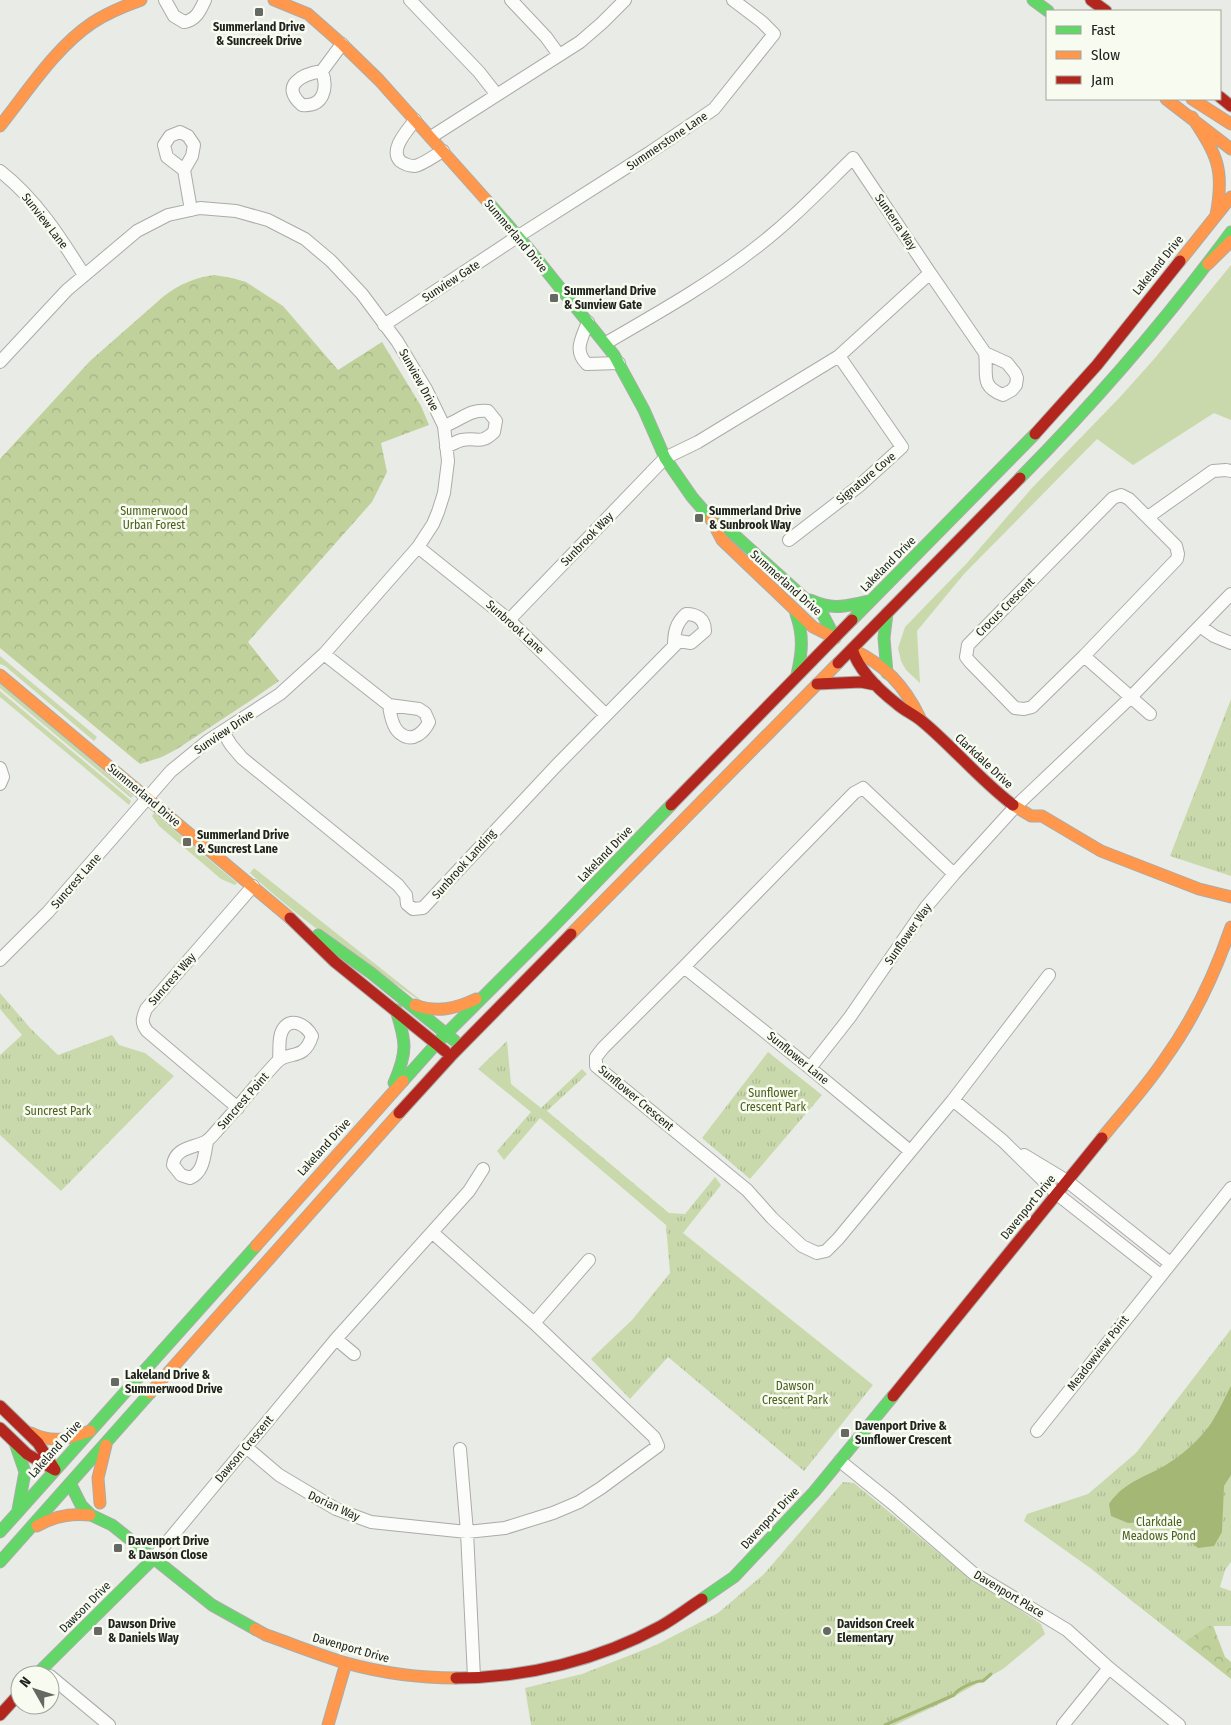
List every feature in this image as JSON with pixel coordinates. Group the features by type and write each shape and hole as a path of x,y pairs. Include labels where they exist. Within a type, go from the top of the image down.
{"main road":[{"path":"2,123 51,61 90,24 141,0"},
{"name":"Summerland Drive","path":"274,0 308,14 379,80 431,137 606,343 644,410 665,458 692,497 710,518 722,540 813,627 835,638"},
{"path":"1033,0 1047,10"},
{"path":"1091,0 1105,10"},
{"path":"1221,98 1231,106"},
{"path":"1167,100 1192,117 1231,149"},
{"path":"1194,100 1231,124"},
{"path":"1192,117 1219,162 1222,187 1216,215"},
{"name":"Lakeland Drive","path":"0,1532 437,1043 1033,436 1097,365 1231,197"},
{"path":"0,1562 395,1116 461,1046 1064,433 1110,383 1183,296 1231,232"},
{"path":"1208,264 1231,242"},
{"name":"Summerland Drive","path":"710,518 729,530 823,615 835,638"},
{"path":"804,597 827,607 838,607 870,601"},
{"path":"852,649 870,601"},
{"path":"793,609 802,629 803,647 797,676"},
{"path":"817,684 835,638 857,633 887,613"},
{"path":"887,613 884,638 887,673"},
{"path":"797,676 828,656 852,649"},
{"name":"Clarkdale Drive","path":"852,649 864,654 907,692 922,721"},
{"name":"Clarkdale Drive","path":"852,649 856,662 876,685 898,705 922,721 994,791 1032,821 1042,816 1101,851 1199,889 1231,897"},
{"name":"Summerland Drive","path":"0,675 253,886 288,916 335,962 452,1056"},
{"path":"817,684 861,682 876,685"},
{"name":"Clarkdale Drive","path":"1050,834 1088,852 1101,851"},
{"name":"Summerland Drive","path":"288,916 333,944 406,1000 461,1046"},
{"name":"Davenport Drive","path":"90,1515 98,1521 112,1525 212,1605 266,1635 346,1663 394,1674 430,1678 496,1677 524,1673 598,1655 661,1626 734,1577 840,1462 1164,1060 1186,1026 1204,992 1231,927"},
{"path":"406,1000 427,1010 436,1011 457,1007 485,994"},
{"path":"389,1095 404,1062 406,1050 406,1043 396,1010"},
{"path":"0,1406 28,1431 48,1454 55,1470 50,1496 38,1518"},
{"path":"0,1428 27,1454 55,1470 88,1458 107,1442"},
{"path":"28,1431 44,1439 51,1440 68,1439 90,1431"},
{"path":"90,1431 75,1464 70,1483 81,1506 90,1515"},
{"path":"100,1503 98,1478 107,1442"},
{"path":"15,1443 25,1472 18,1513"},
{"path":"28,1501 70,1483"},
{"name":"Davenport Drive","path":"70,1483 92,1495 107,1511 112,1525"},
{"path":"22,1537 41,1523 55,1516 78,1513 90,1515"},
{"name":"Dawson Drive","path":"53,1665 153,1559"},
{"path":"328,1725 346,1663"},
{"path":"0,1715 10,1704"}],"street":[{"path":"165,0 174,16 184,22 193,20 204,0"},
{"path":"410,0 479,72 497,94"},
{"path":"511,0 546,37 559,55"},
{"path":"431,137 580,42 625,0"},
{"name":"Summerstone Lane","path":"517,237 649,154 714,109 774,34 762,22 733,0"},
{"path":"322,71 342,44"},
{"path":"415,120 397,146 396,152 399,160 408,165 418,165 443,151"},
{"name":"Sunterra Way","path":"606,343 683,298 754,249 781,227 853,158 930,273"},
{"path":"184,170 191,210"},
{"name":"Sunview Lane","path":"0,171 35,205 58,233 84,275"},
{"name":"Sunview Drive","path":"0,362 67,290 137,230 168,215 200,208 236,211 268,220 305,238 331,261 384,324 426,389 444,426 448,460 444,492 433,524 418,547 324,654 280,694 209,740 171,771 148,798"},
{"name":"Sunview Gate","path":"384,324 517,237"},
{"path":"665,458 698,442 839,356 930,273 985,353"},
{"path":"588,322 579,349 580,357 587,364 619,363"},
{"name":"Signature Cove","path":"789,540 859,486 902,447 839,356"},
{"path":"444,426 455,423 476,410 488,412 496,421 494,432 487,439 476,441 463,440 446,447"},
{"name":"Sunbrook Way","path":"509,620 665,458"},
{"path":"1148,517 1213,471 1231,471"},
{"name":"Crocus Crescent","path":"1122,495 1148,517 1176,546 1177,559 1032,707 1015,708 966,657 968,645 1113,498 1122,495"},
{"name":"Sunbrook Lane","path":"418,547 509,620 605,714"},
{"path":"1015,807 1130,698 1231,594"},
{"path":"1200,626 1214,636 1231,643"},
{"name":"Sunbrook Landing","path":"223,732 242,758 398,886 406,895 407,904 413,909 422,908 605,714 674,646"},
{"path":"324,654 389,705"},
{"path":"1084,656 1150,714"},
{"path":"0,768 3,777 0,784"},
{"name":"Sunflower Crescent","path":"954,874 863,788 854,793 603,1048 596,1057 596,1066 746,1190 802,1246 817,1253 826,1251 838,1239 953,1100 1049,975"},
{"name":"Suncrest Lane","path":"0,960 48,912 148,798"},
{"name":"Sunflower Way","path":"810,1068 850,1017 926,907 1015,807"},
{"name":"Suncrest Way","path":"238,1108 147,1031 142,1024 142,1018 146,1009 253,886"},
{"name":"Sunflower Lane","path":"684,967 910,1151"},
{"name":"Suncrest Point","path":"207,1142 279,1059"},
{"path":"953,1100 1003,1141 1057,1194 1160,1276"},
{"path":"1003,1141 1067,1181 1170,1263"},
{"name":"Dawson Crescent","path":"153,1559 336,1340 469,1192 483,1169"},
{"name":"Meadowview Point","path":"1037,1430 1231,1188"},
{"path":"433,1234 534,1323 589,1260"},
{"name":"Dorian Way","path":"246,1447 279,1475 336,1509 371,1522 467,1532 505,1528 553,1513 579,1502 658,1446 654,1437 534,1323"},
{"path":"336,1340 354,1354"},
{"path":"460,1449 467,1532 474,1677"},
{"name":"Davenport Place","path":"840,1462 892,1503 973,1573 1067,1630 1109,1668 1179,1725"},
{"path":"1063,1725 1109,1668"},
{"path":"60,1687 109,1725"}],"green space":[{"path":"1231,265 1231,420 1214,413 1133,465 1097,439 964,574 917,631 920,683 906,670 901,661 898,648 905,627 967,563 1032,488 1121,396 1155,358"},
{"name":"Summerwood Urban Forest","path":"214,275 246,282 283,306 338,370 382,342 421,406 429,425 381,443 387,472 372,502 248,642 279,681 177,749 162,757 140,764 0,648 0,459 90,361 164,296 188,282"},
{"path":"0,656 97,737 94,741 5,666 0,664"},
{"path":"0,682 133,796 131,798 0,688"},
{"path":"0,691 128,798 131,801 129,805 0,697"},
{"path":"1231,699 1231,876 1170,856"},
{"path":"154,813 237,883 235,885 221,879 159,826 152,816"},
{"path":"254,868 428,1006 336,943 292,910 250,873"},
{"name":"Suncrest Park","path":"0,993 31,1029 58,1055 112,1035 119,1045 145,1053 174,1076 61,1191 0,1135 0,1055 22,1035 0,1009"},
{"name":"Dawson Crescent Park","path":"507,1041 511,1084 541,1108 582,1069 587,1074 547,1111 669,1213 685,1214 715,1177 721,1185 683,1233 873,1385 804,1471 668,1357 630,1399 591,1359 632,1320 670,1273 666,1225 540,1118 504,1160 497,1151 531,1112 478,1069"},
{"name":"Sunflower Crescent Park","path":"768,1052 822,1095 750,1179 702,1138"},
{"name":"Clarkdale Meadows Pond","path":"1231,1329 1231,1562 1225,1570 1220,1587 1231,1591 1231,1626 1208,1626 1185,1642 1093,1570 1024,1521 1027,1514 1088,1494 1136,1453"},
{"path":"843,1482 854,1483 962,1572 1041,1624 1045,1634 1003,1669 946,1701 895,1725 531,1725 525,1688 582,1674 656,1645 718,1613 764,1574"},
{"path":"1093,1570 1204,1602 1225,1657 1231,1662 1231,1679"}],"shaded area":[{"path":"1231,1386 1231,1475 1224,1486 1222,1532 1214,1546 1198,1548 1177,1531 1168,1520 1128,1523 1111,1516 1109,1504 1123,1489 1172,1461 1200,1437 1216,1416"}],"waterway":[{"path":"885,1725 954,1695 967,1685 983,1681 991,1674"}],"traffic: fast":[{"path":"1033,0 1047,10"},
{"path":"488,202 528,248 614,355 644,410 665,458 692,497 711,519"},
{"path":"1020,478 1130,359 1231,232"},
{"path":"852,620 1035,434"},
{"path":"719,524 729,530 823,615 835,638"},
{"path":"810,600 827,606 846,606 870,601"},
{"path":"887,613 884,638 887,673"},
{"path":"796,614 801,644 797,675"},
{"path":"403,1081 437,1043 671,805"},
{"path":"318,935 371,973 455,1041"},
{"path":"394,1083 402,1063 404,1046 402,1030 396,1010"},
{"path":"0,1532 256,1246"},
{"path":"0,1562 150,1393"},
{"path":"702,1599 734,1577 814,1492 893,1396"},
{"path":"15,1443 25,1472 18,1510"},
{"path":"70,1483 81,1505 91,1515 112,1525 212,1605 255,1629"},
{"path":"46,1665 153,1559"}],"traffic: slow":[{"path":"0,126 54,57 79,33 104,16 141,0"},
{"path":"274,0 308,14 342,44 379,80 488,202"},
{"path":"1167,100 1231,149"},
{"path":"1194,100 1231,124"},
{"path":"1192,117 1208,142 1217,163 1220,186 1216,215"},
{"path":"1180,261 1231,197"},
{"path":"1208,264 1231,241"},
{"path":"711,519 722,540 813,627 835,638"},
{"path":"852,649 864,655 892,677 914,706 920,718"},
{"path":"571,934 838,663"},
{"path":"0,675 290,918"},
{"path":"1013,805 1031,816 1042,816 1101,851 1199,889 1231,897"},
{"path":"1102,1138 1150,1080 1175,1045 1194,1013 1218,962 1231,927"},
{"path":"415,1005 431,1009 446,1009 476,999"},
{"path":"256,1246 403,1081"},
{"path":"150,1393 399,1113"},
{"path":"31,1433 47,1438 61,1439 90,1431"},
{"path":"100,1503 98,1478 106,1445"},
{"path":"37,1526 63,1516 76,1514 90,1515"},
{"path":"255,1629 266,1635 360,1667 414,1676 456,1678"},
{"path":"328,1725 346,1663"}],"traffic: jam":[{"path":"1091,0 1105,10"},
{"path":"1221,98 1231,106"},
{"path":"1035,434 1097,365 1180,261"},
{"path":"838,663 1020,478"},
{"path":"671,805 852,620"},
{"path":"852,649 859,665 890,699 923,722 989,785 1013,805"},
{"path":"817,684 861,682 876,685"},
{"path":"290,918 335,962 445,1051"},
{"path":"399,1113 451,1056 571,934"},
{"path":"893,1396 1102,1138"},
{"path":"0,1406 38,1443 55,1470"},
{"path":"0,1428 27,1454 55,1470"},
{"path":"456,1678 509,1675 535,1671 587,1657 637,1638 661,1626 702,1599"},
{"path":"0,1715 10,1704"}],"place":[{"name":"Summerland Drive & Suncreek Drive","path":"259,12"},
{"name":"Summerland Drive & Sunview Gate","path":"554,298"},
{"name":"Summerland Drive & Sunbrook Way","path":"699,518"},
{"name":"Summerland Drive & Suncrest Lane","path":"187,842"},
{"name":"Lakeland Drive & Summerwood Drive","path":"115,1382"},
{"name":"Davenport Drive & Sunflower Crescent","path":"845,1433"},
{"name":"Davenport Drive & Dawson Close","path":"118,1548"},
{"name":"Dawson Drive & Daniels Way","path":"98,1631"},
{"name":"Davidson Creek Elementary","path":"827,1631"}]}
